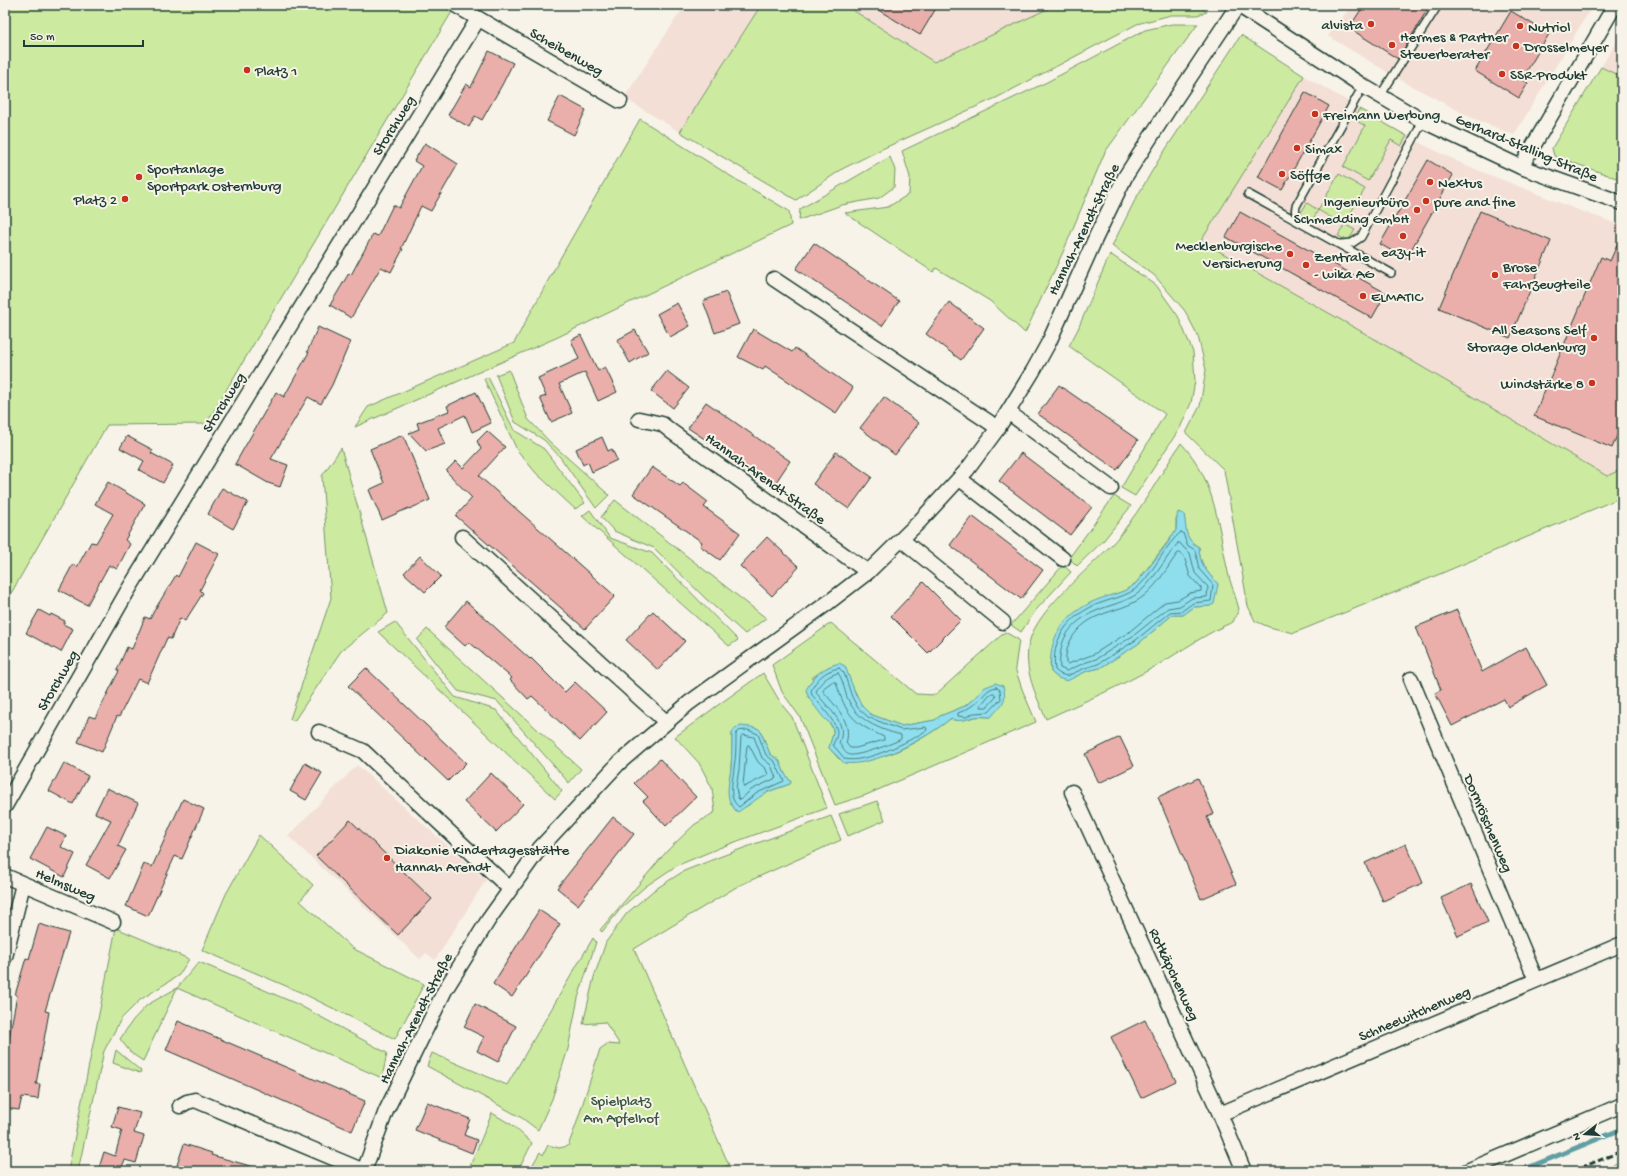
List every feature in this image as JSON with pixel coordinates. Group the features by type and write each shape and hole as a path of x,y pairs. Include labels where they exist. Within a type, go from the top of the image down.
{"street":[{"name":"Scheibenweg","path":"455,5 620,102"},
{"name":"Gerhard-Stalling-Straße","path":"1238,5 1363,86 1423,121 1522,167 1622,204"},
{"name":"Hannah-Arendt-Straße","path":"180,1106 187,1102 196,1100 364,1171 386,1111 446,990 489,919 540,848 619,763 707,689 829,602 868,572 902,540 960,479 998,428 1049,342 1096,237 1125,177 1170,106 1238,5"},
{"path":"1522,167 1615,5"},
{"name":"Storchweg","path":"5,806 135,579 478,19"},
{"path":"774,279 998,428"},
{"path":"1008,412 1111,488"},
{"name":"Hannah-Arendt-Straße","path":"640,419 662,424 868,572"},
{"path":"960,479 1063,559"},
{"path":"462,538 666,722"},
{"path":"902,540 1004,622"},
{"name":"Dornröschenweg","path":"1411,679 1536,980"},
{"path":"319,732 363,751 510,889"},
{"name":"Rotkäpchenweg","path":"1072,792 1220,1114 1244,1171"},
{"name":"Helmsweg","path":"5,876 114,922"},
{"path":"5,957 23,884"},
{"name":"Schneewitchenweg","path":"1220,1114 1622,944"},
{"path":"1467,1171 1622,1105"}],"lane":[{"path":"1380,96 1438,5"},
{"path":"1301,223 1296,216 1296,206 1363,86"},
{"path":"1340,244 1352,243 1361,237 1423,121"},
{"path":"1248,194 1391,273"}],"shaded area":[{"path":"685,5 761,5 680,132 624,98"},
{"path":"845,5 1056,5 934,62"},
{"path":"1352,5 1593,5 1514,135 1470,117 1397,78 1328,36"},
{"path":"1622,33 1622,77 1601,67"},
{"path":"1304,76 1422,144 1465,165 1622,226 1622,469 1607,476 1373,338 1201,241"},
{"name":"Diakonie Kindertagesstätte Hannah Arendt","path":"357,765 486,880 435,960 426,953 420,959 288,836"}],"green space":[{"name":"Sportanlage Sportpark Osternburg","path":"5,5 444,5 453,10 206,424 107,425 5,604"},
{"path":"761,5 845,5 934,62 1056,5 1197,5 1207,12 1197,15 1171,15 1137,24 998,97 882,149 844,168 796,200 680,132"},
{"path":"1172,24 1198,24 1105,152 1063,252 1025,333 990,301 936,268 933,272 845,213 888,207 909,194 910,177 902,151 1047,82 1145,30"},
{"path":"1241,35 1304,76 1201,241 1373,338 1607,476 1622,469 1622,497 1428,579 1294,633 1269,627 1255,621 1248,606 1224,470 1186,433 1200,406 1206,370 1198,336 1185,311 1154,275 1112,246 1135,200 1158,161"},
{"path":"1601,67 1622,77 1622,180 1554,156 1552,148"},
{"path":"1359,109 1407,136 1401,146 1391,140 1368,181 1343,167 1365,126 1354,119"},
{"path":"640,119 789,211 791,225 558,337 355,427 368,407 514,343 562,255"},
{"path":"890,157 895,170 894,187 879,198 842,205 799,220 800,209"},
{"path":"1339,174 1365,189 1344,224 1355,230 1348,241 1338,236 1344,225 1318,210"},
{"path":"1307,203 1318,210 1312,221 1300,214"},
{"path":"1110,254 1156,285 1178,316 1193,352 1195,381 1191,403 1180,428 1135,496 1121,488 1165,414 1069,346 1078,329"},
{"path":"509,370 528,419 551,443 609,495 596,508 560,457 544,440 515,422 496,375"},
{"path":"488,377 514,430 544,449 585,503 575,509 536,473 517,450 484,379"},
{"path":"1181,443 1193,458 1202,473 1214,506 1229,577 1239,609 1233,622 1223,626 1156,666 1102,694 1046,719 1038,701 1029,673 1029,643 1034,629 1055,601 1110,547 1120,535 1144,501","holes":["1184,514 1188,537 1199,547 1202,563 1207,572 1218,584 1210,606 1194,607 1183,615 1172,615 1138,644 1100,668 1087,671 1067,680 1058,678 1051,672 1050,662 1090,603 1124,591 1136,583 1176,531 1176,518"]},
{"path":"341,448 388,613 341,651 294,721 290,719 331,598 322,476"},
{"path":"1114,496 1131,506 1104,540 1077,566 1069,558"},
{"path":"615,500 766,618 745,634 706,599 654,548 614,531 601,517"},
{"path":"590,510 610,538 652,553 738,640 729,646 582,516"},
{"path":"1063,565 1071,572 1036,610 1021,632 1011,625"},
{"path":"395,622 455,697 496,710 562,791 555,799 378,632"},
{"path":"831,623 916,694 935,695 1005,632 1019,640 1015,668 1036,722 866,795 835,805 800,717 782,692 772,665","holes":["830,666 852,685 862,706 870,714 902,726 935,720 940,716 965,706 978,695 983,688 995,711 991,717 976,717 965,720 950,719 918,740 890,754 872,758 839,759 829,748 833,734 832,727 808,697 813,677"]},
{"path":"427,629 581,769 569,783 497,701 458,691 417,640"},
{"path":"763,673 782,705 792,717 827,808 719,848 676,866 646,886 622,907 602,932 600,930 667,851 694,825 715,812 712,788 699,763 675,737","holes":["761,732 770,754 779,760 785,774 791,782 790,784 767,792 756,798 749,805 736,811 729,795 732,733"]},
{"path":"877,801 885,820 848,836 839,814"},
{"name":"Spielplatz Am Apfelhof","path":"831,816 841,840 738,886 634,949 729,1165 712,1171 529,1171 540,1152 543,1155 548,1145 559,1148 568,1146 600,1049 607,1044 620,1045 605,1022 583,1024 594,977 606,942 627,913 654,890 684,871"},
{"path":"259,835 313,885 300,901 352,948 424,984 395,1039 300,992 202,950 226,894"},
{"path":"116,928 189,959 179,975 140,1000 121,1019 104,1051 78,1171 68,1171"},
{"path":"593,938 596,942 578,998 568,1049 552,1099 538,1130 522,1118 427,1066 432,1053 507,1085"},
{"path":"199,962 297,1004 387,1053 382,1078 177,988"},
{"path":"177,988 143,1061 131,1053 120,1039 133,1020 147,1005"},
{"path":"116,1050 141,1071 140,1073 113,1063"},
{"path":"492,1113 512,1125 532,1143 518,1171 468,1171"},
{"path":"1622,1161 1622,1171 1597,1171"}],"water":[{"path":"1178,512 1184,514 1188,537 1199,547 1202,563 1207,572 1218,584 1214,604 1210,606 1194,607 1183,615 1172,615 1138,644 1100,668 1087,671 1067,681 1058,678 1051,672 1051,660 1054,640 1058,631 1071,615 1080,609 1090,603 1130,588 1135,584 1164,548 1176,530"},
{"path":"839,663 845,666 856,695 862,706 870,714 902,726 935,720 940,716 965,706 978,695 983,688 996,683 1003,686 1005,696 1001,706 991,717 976,717 965,720 950,719 928,734 899,750 869,761 844,763 829,748 833,729 813,704 806,690 815,676 828,667"},
{"path":"741,726 759,729 770,754 779,760 785,774 791,782 790,784 767,792 738,812 730,803 728,786 731,764 732,733 735,728"}],"building":[{"path":"870,5 938,5 920,35"},
{"name":"Hermes & Partner Steuerberater","path":"1364,5 1430,5 1398,59 1349,28"},
{"name":"Drosselmeyer","path":"1511,11 1549,34 1522,79 1528,83 1519,98 1475,71"},
{"path":"489,51 513,63 482,120 475,116 469,127 448,115 466,84 471,87"},
{"path":"1305,92 1329,106 1282,190 1258,177"},
{"path":"560,96 586,110 574,135 547,121"},
{"path":"425,143 458,164 431,211 421,206 401,249 403,249 391,272 381,267 351,318 330,305 349,273 351,275 373,234 378,236 393,205 399,208 422,166 414,161"},
{"name":"Ingenieurbüro Schmedding GmbH","path":"1428,160 1453,175 1406,259 1380,244"},
{"name":"Brose Fahrzeugteile","path":"1480,211 1551,241 1510,338 1439,308"},
{"name":"Zentrale - wika AG","path":"1240,212 1386,293 1372,318 1226,237"},
{"name":"All Seasons Self Storage Oldenburg","path":"1622,234 1622,423 1612,448 1534,416 1601,257 1610,261"},
{"path":"814,243 899,301 882,326 796,269"},
{"path":"726,292 739,324 715,333 703,301"},
{"path":"949,302 984,328 961,360 926,334"},
{"path":"677,303 690,326 670,337 657,314"},
{"path":"318,327 350,342 332,385 321,404 308,397 271,459 288,465 280,487 268,483 235,464 276,392 284,397 309,352 307,352"},
{"path":"753,329 792,352 795,348 853,388 836,413 765,366 763,370 738,357"},
{"path":"635,330 648,352 630,363 617,340"},
{"path":"581,335 598,371 605,367 617,392 598,401 585,372 559,384 572,413 551,422 540,398 546,396 538,378 579,359 571,340"},
{"path":"667,371 689,388 673,408 651,391"},
{"path":"1059,385 1138,440 1117,470 1038,414"},
{"path":"476,392 491,423 472,432 465,415 438,428 445,444 426,451 409,433 419,429 417,423 449,411 447,406"},
{"path":"884,397 919,423 895,455 860,428"},
{"path":"706,402 790,461 774,485 688,428"},
{"path":"487,431 505,447 479,476 615,596 585,629 456,516 472,498 446,471 456,461 463,468 481,449 477,441"},
{"path":"403,435 430,500 382,520 369,490 384,483 370,449"},
{"path":"127,436 153,450 151,453 173,465 163,483 139,470 144,461 120,448"},
{"path":"602,437 608,451 612,449 617,460 592,472 588,462 583,465 576,449"},
{"path":"836,452 872,477 849,509 813,484"},
{"path":"1021,453 1092,507 1070,535 999,481"},
{"path":"652,467 680,486 683,483 708,502 704,507 740,533 720,560 700,546 702,542 633,494"},
{"path":"108,482 145,504 125,540 130,544 117,569 109,565 87,605 59,590 73,564 77,567 91,542 96,543 113,514 95,504"},
{"path":"222,488 248,502 233,529 208,514"},
{"path":"972,516 1043,570 1021,599 950,545"},
{"path":"767,537 799,567 772,596 740,566"},
{"path":"196,542 219,554 200,590 203,593 185,621 180,618 171,639 167,638 147,683 138,679 119,717 117,716 102,752 78,742 89,716 95,718 119,671 117,670 127,647 132,649 145,617 150,619 176,575 178,577"},
{"path":"420,556 441,576 425,592 404,573"},
{"path":"923,582 961,620 928,653 891,616"},
{"path":"466,601 530,659 531,658 565,692 575,682 607,712 580,741 532,696 528,699 510,680 512,678 469,642 465,646 444,627"},
{"path":"39,610 50,616 51,614 65,621 63,624 73,629 61,652 26,633"},
{"path":"1457,610 1482,672 1526,647 1547,685 1508,707 1504,699 1452,726 1435,693 1441,690 1416,627"},
{"path":"653,611 685,641 658,670 626,640"},
{"path":"366,668 466,763 448,781 348,686"},
{"path":"1120,737 1134,766 1099,783 1085,754"},
{"path":"660,759 696,797 666,826 643,801 648,797 634,783"},
{"path":"64,763 88,776 73,804 49,791"},
{"path":"305,763 322,773 306,800 290,791"},
{"path":"491,773 523,804 496,832 464,802"},
{"path":"1198,778 1214,814 1207,817 1236,884 1201,899 1158,797"},
{"path":"107,788 138,803 118,846 126,850 110,878 86,865 111,820 95,813"},
{"path":"183,799 204,809 182,859 175,856 148,916 126,906 144,864 152,867"},
{"path":"613,817 634,834 578,905 557,888"},
{"path":"350,820 432,899 398,935 316,856"},
{"path":"47,827 66,836 61,847 75,854 64,877 30,859"},
{"path":"1406,844 1423,883 1383,901 1365,863"},
{"path":"1471,884 1488,922 1458,936 1441,898"},
{"path":"539,910 560,924 512,997 493,984"},
{"path":"39,924 69,933 45,1011 49,1012 36,1084 40,1084 38,1099 22,1097 19,1110 5,1108 5,1060 17,995 15,995 26,958 29,959"},
{"path":"475,1004 516,1026 498,1062 477,1051 484,1037 464,1027"},
{"path":"1145,1020 1176,1081 1141,1098 1111,1037"},
{"path":"178,1021 365,1101 352,1131 166,1050"},
{"path":"427,1102 470,1119 464,1135 477,1140 472,1153 415,1130"},
{"path":"118,1107 140,1113 134,1133 144,1136 136,1163 125,1160 120,1171 98,1171 104,1152 115,1156 122,1130 112,1127"},
{"path":"184,1144 212,1153 211,1155 254,1167 254,1171 175,1171"}],"waterway":[{"path":"1520,1171 1622,1129"}],"railway":[{"path":"1573,1171 1622,1151"}],"place":[{"name":"alvista","path":"1371,24"},
{"name":"Nutriol","path":"1520,26"},
{"name":"Hermes & Partner Steuerberater","path":"1392,45"},
{"name":"Drosselmeyer","path":"1516,46"},
{"name":"Platz 1","path":"247,70"},
{"name":"SSR-Produkt","path":"1502,74"},
{"name":"Freimann Werbung","path":"1315,114"},
{"name":"Simax","path":"1297,148"},
{"name":"Söffge","path":"1282,174"},
{"name":"Sportanlage Sportpark Osternburg","path":"139,177"},
{"name":"Nextus","path":"1430,182"},
{"name":"Platz 2","path":"125,199"},
{"name":"pure and fine","path":"1426,201"},
{"name":"Ingenieurbüro Schmedding GmbH","path":"1417,210"},
{"name":"eazy-it","path":"1403,236"},
{"name":"Mecklenburgische Versicherung","path":"1290,254"},
{"name":"Zentrale - wika AG","path":"1306,265"},
{"name":"Brose Fahrzeugteile","path":"1495,275"},
{"name":"ELMATIC","path":"1363,296"},
{"name":"All Seasons Self Storage Oldenburg","path":"1594,338"},
{"name":"Windstärke 8","path":"1592,383"},
{"name":"Diakonie Kindertagesstätte Hannah Arendt","path":"387,858"}]}
